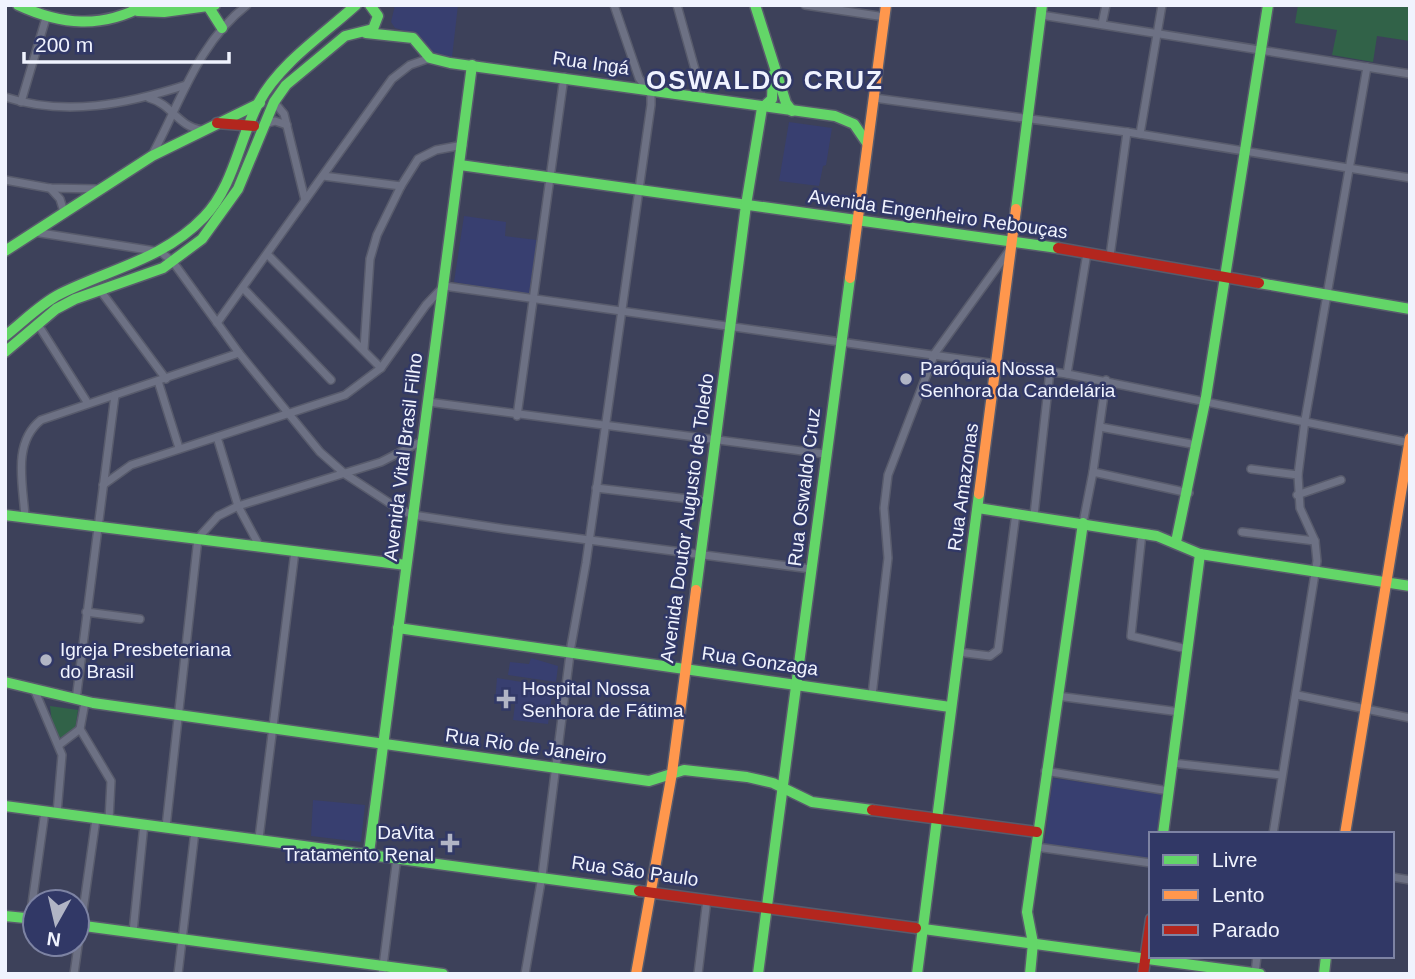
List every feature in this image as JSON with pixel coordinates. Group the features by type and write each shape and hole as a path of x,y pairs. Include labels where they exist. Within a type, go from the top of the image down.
{"street":[{"path":"18,5 46,18 83,24 107,21 141,8 215,5"},
{"path":"152,156 201,54 222,28 247,5"},
{"path":"370,5 383,32 391,35"},
{"path":"5,352 37,323 75,299 173,262 202,239 229,205 274,102 286,85 345,36 373,29 383,5"},
{"path":"526,974 542,876 570,652 651,105 648,89 639,78 614,5"},
{"path":"677,5 703,98"},
{"path":"755,5 786,103 792,110"},
{"path":"805,5 885,17"},
{"name":"Rua Oswaldo Cruz","path":"758,974 780,788 886,5"},
{"path":"1102,24 1106,5"},
{"path":"1140,134 1162,5"},
{"path":"1177,542 1189,493 1227,276 1243,151 1268,5"},
{"path":"208,6 222,28"},
{"path":"217,323 244,289 392,79 410,65 430,58 413,38 362,33 351,28 354,8"},
{"path":"5,335 58,295 161,252 189,232 217,199 258,104 278,75 354,8"},
{"path":"1042,10 1102,24 1410,74"},
{"name":"Rua Amazonas","path":"917,974 1042,10"},
{"path":"21,102 46,18"},
{"name":"Rua Ingá","path":"430,58 846,119 867,143"},
{"name":"Avenida Doutor Augusto de Toledo","path":"636,974 672,773 746,205 762,108 773,95 773,64"},
{"name":"Avenida Vital Brasil Filho","path":"369,853 472,65"},
{"path":"1272,832 1316,573 1315,541 1297,495 1298,475 1305,420 1367,67"},
{"path":"517,416 564,78"},
{"path":"5,97 21,102 88,107 148,97 186,85"},
{"path":"148,97 164,103 185,126 202,130"},
{"path":"874,97 1127,132 1410,178"},
{"path":"5,251 152,156 258,104 274,102 281,107 305,200"},
{"path":"217,122 248,127 275,121 287,125"},
{"path":"1110,256 1127,132"},
{"path":"364,349 373,246 401,186 412,166 427,154 463,145"},
{"name":"Avenida Engenheiro Rebouças","path":"460,165 1110,256 1410,309"},
{"path":"323,176 401,186"},
{"path":"5,180 49,188 103,189"},
{"path":"49,188 60,199 64,212"},
{"path":"34,232 161,252 173,262 239,353 289,415 345,474 397,508 413,515 811,569"},
{"path":"872,695 888,558 884,508 886,483 935,353 1012,244"},
{"path":"1067,373 1087,253"},
{"path":"268,255 381,368"},
{"path":"103,485 122,469 345,395 381,368 426,305 444,286 1067,373 1410,442 1384,583 1345,832"},
{"path":"244,289 331,380"},
{"path":"100,290 162,380 179,448"},
{"path":"37,323 87,402"},
{"path":"25,517 22,455 28,432 41,420 87,402 239,353"},
{"path":"1034,515 1050,371"},
{"path":"1030,974 1034,943 1027,919 1037,832 1106,380"},
{"path":"108,820 111,781 80,729 86,612 115,395"},
{"path":"428,402 517,416 825,454"},
{"path":"1100,427 1197,445"},
{"path":"217,437 238,506 260,547"},
{"path":"166,827 181,716 198,538 218,516 238,506 394,457 424,440"},
{"path":"1251,469 1298,475"},
{"path":"1093,472 1189,493"},
{"path":"1297,495 1341,480"},
{"path":"596,488 706,501"},
{"path":"978,508 1142,533 1177,542 1200,554 1410,586"},
{"path":"958,652 990,656 998,650 1016,513"},
{"path":"5,515 407,565"},
{"path":"1242,532 1315,541"},
{"path":"1142,533 1131,636 1187,649"},
{"path":"259,838 295,551"},
{"path":"1163,832 1200,554"},
{"path":"86,612 140,619"},
{"name":"Rua Gonzaga","path":"398,628 950,707"},
{"name":"Rua Rio de Janeiro","path":"5,682 81,701 649,781 684,770 747,777 812,802 1037,832"},
{"path":"34,689 59,745 62,761 57,813"},
{"path":"1297,695 1410,718"},
{"path":"1057,696 1180,712"},
{"path":"59,745 80,729"},
{"path":"1172,763 1281,775"},
{"path":"1045,771 1169,791"},
{"name":"Rua São Paulo","path":"5,806 1149,957"},
{"path":"36,888 45,811"},
{"path":"85,888 96,818"},
{"path":"132,932 144,824"},
{"path":"178,974 195,831"},
{"path":"1036,847 1149,863"},
{"path":"382,970 397,857"},
{"path":"698,974 707,899"},
{"path":"1006,939 1018,932 1027,919"},
{"path":"91,927 382,970 443,974"},
{"path":"1143,974 1149,931"},
{"name":"Rua São Paulo","path":"1158,958 1260,974"}],"shaded area":[{"path":"395,5 458,5 452,57 435,55 416,34 395,28 391,22"},
{"path":"789,122 832,128 826,165 823,166 819,186 779,181"},
{"path":"464,216 506,222 505,236 537,240 529,295 454,282"},
{"path":"531,658 558,666 556,682 508,675 510,662 529,664"},
{"name":"Hospital Nossa Senhora de Fátima","path":"497,678 553,687 548,724 513,720 515,704 495,702"},
{"path":"1053,778 1164,794 1159,832 1149,832 1149,861 1044,846"},
{"path":"313,800 365,805 361,842 311,836"}],"green space":[{"path":"1298,5 1410,5 1410,41 1377,36 1373,62 1332,55 1337,30 1295,23"},
{"path":"50,706 78,710 75,730 65,738 59,737 52,723"}],"traffic: fast":[{"path":"18,5 50,17 82,22 113,18 145,5"},
{"path":"138,11 164,12 215,5"},
{"path":"5,336 53,298 154,253 172,243 204,217 214,205 229,177 252,116 268,88 290,62 356,5"},
{"path":"5,352 56,309 75,299 163,268 202,239 238,189 274,102 286,85 345,36 373,29 378,16 370,5"},
{"path":"755,5 786,103 792,111"},
{"path":"1016,209 1042,5"},
{"path":"1176,542 1206,397 1268,5"},
{"path":"208,6 222,28"},
{"path":"366,33 413,38 430,58 450,63 835,116 854,124 867,143"},
{"path":"369,853 472,65"},
{"path":"762,108 772,99 773,75"},
{"path":"5,251 152,156 260,103"},
{"path":"696,590 746,205 762,108"},
{"path":"460,165 1058,248"},
{"path":"758,974 850,278"},
{"path":"1259,283 1410,309"},
{"path":"917,974 979,494"},
{"path":"978,508 1157,536 1200,554 1410,586"},
{"path":"5,515 406,565"},
{"path":"1030,974 1033,943 1027,912 1083,523"},
{"path":"1163,832 1200,554"},
{"path":"398,628 950,707"},
{"path":"5,682 93,703 649,781 684,770 747,777 773,783 812,802 872,810"},
{"path":"5,806 639,891"},
{"path":"5,916 21,918"},
{"path":"91,927 443,974"},
{"path":"916,928 1260,974"},
{"path":"1324,974 1326,958"}],"traffic: slow":[{"path":"850,278 886,5"},
{"path":"979,494 1016,209"},
{"path":"1345,832 1410,438"},
{"path":"636,974 672,773 696,590"}],"traffic: jam":[{"path":"217,123 254,126"},
{"path":"1058,248 1259,283"},
{"path":"872,810 1037,832"},
{"path":"639,891 916,928"},
{"path":"1143,974 1149,933"}],"place":[{"name":"Paróquia Nossa Senhora da Candelária","path":"906,379"},
{"name":"Igreja Presbeteriana do Brasil","path":"46,660"},
{"name":"Hospital Nossa Senhora de Fátima","path":"506,699"},
{"name":"DaVita Tratamento Renal","path":"450,843"}],"district":[{"name":"OSWALDO CRUZ","path":"765,80"}]}
